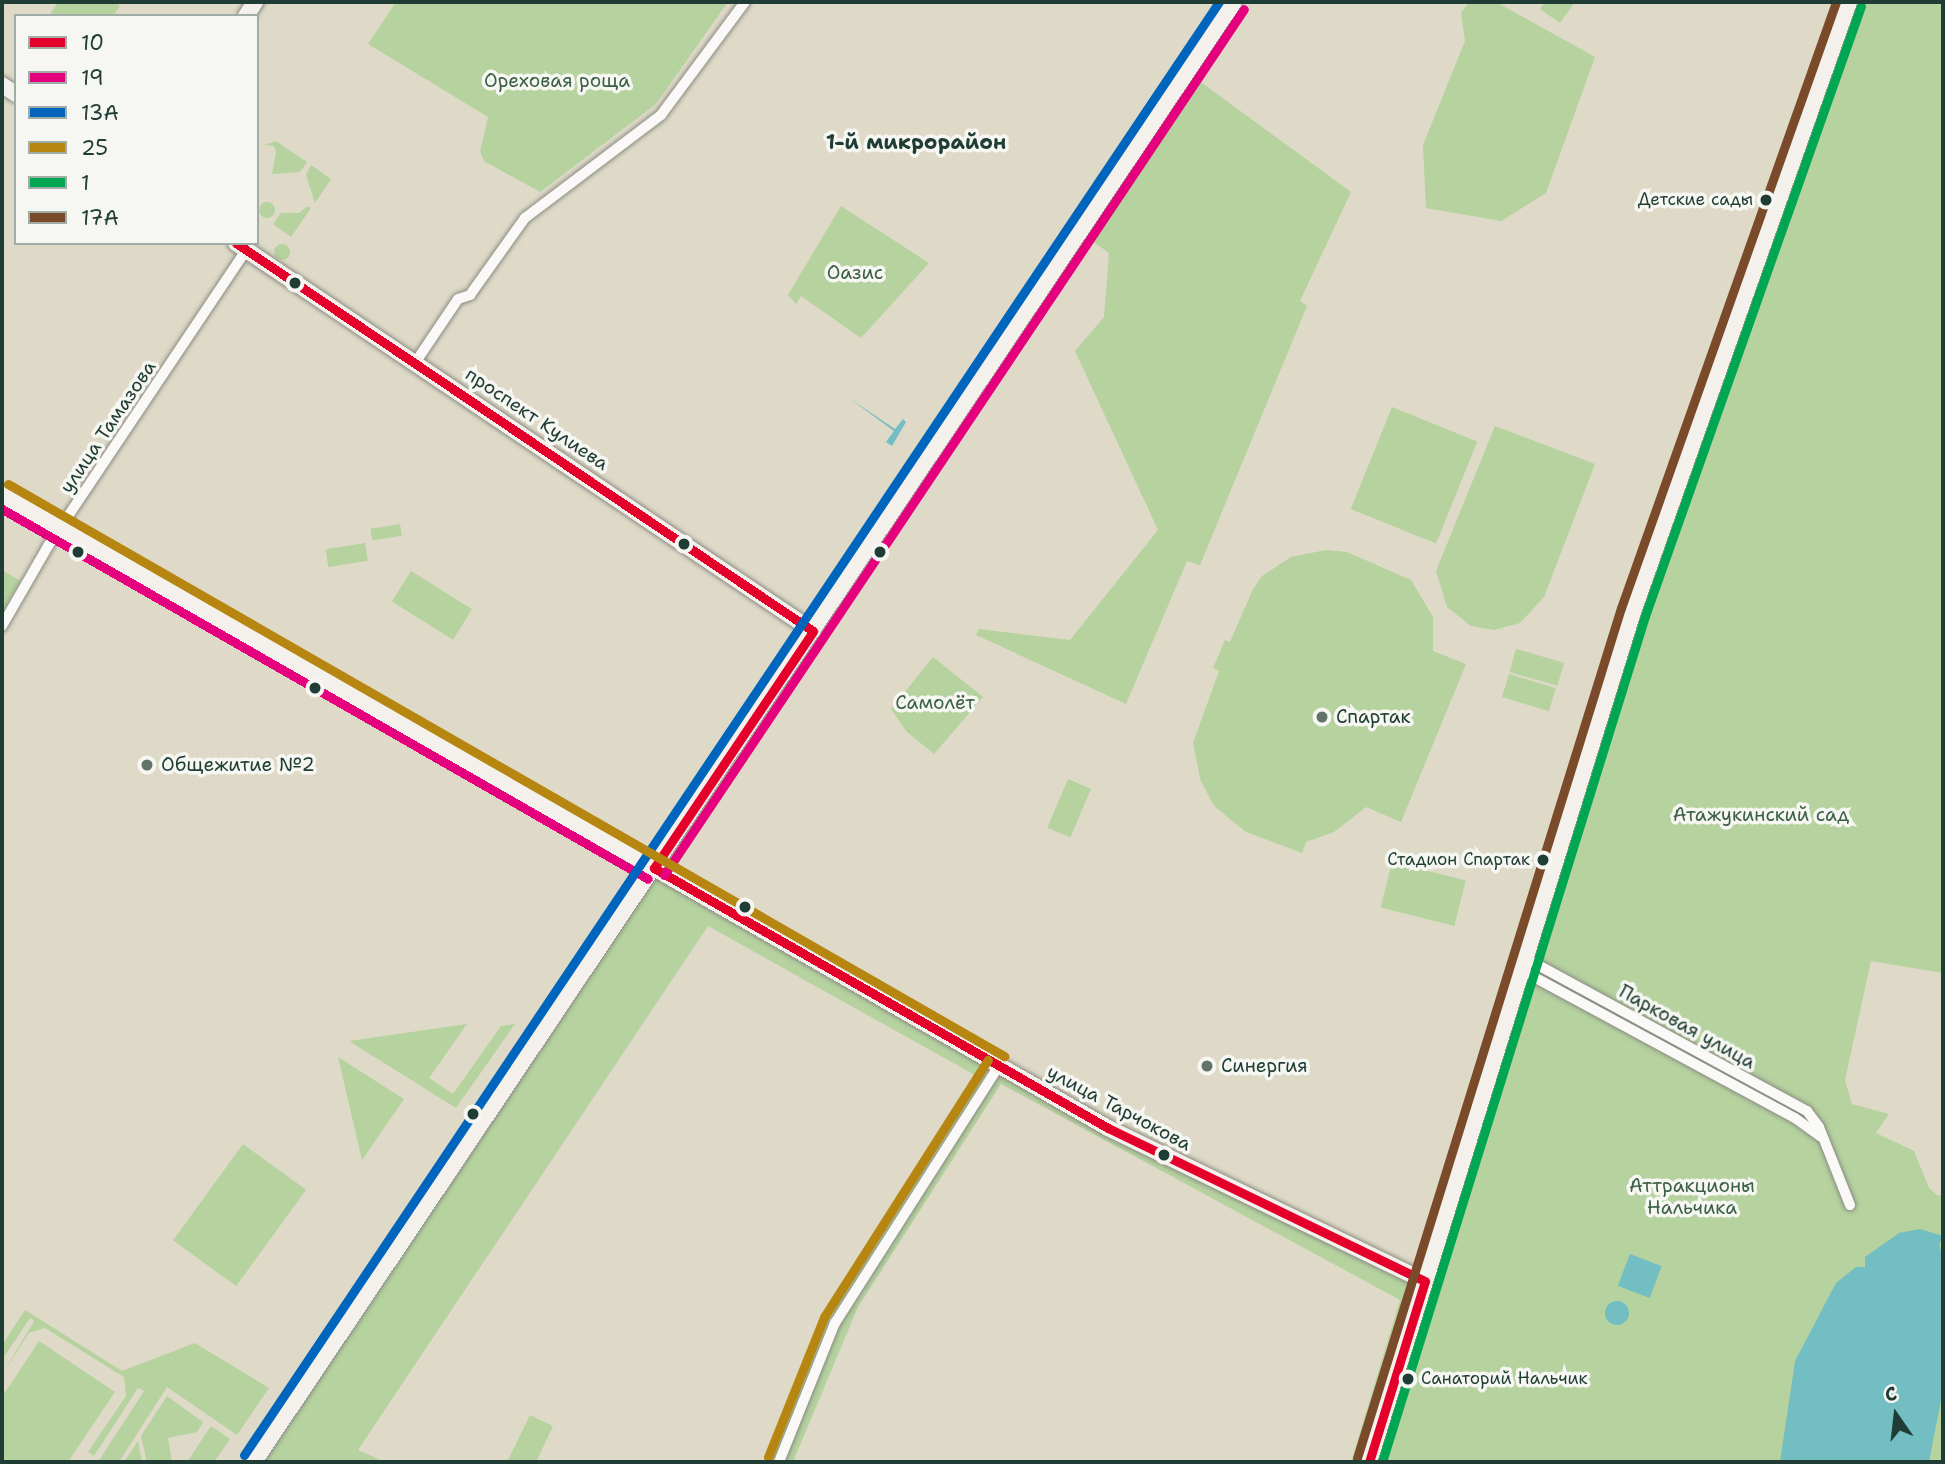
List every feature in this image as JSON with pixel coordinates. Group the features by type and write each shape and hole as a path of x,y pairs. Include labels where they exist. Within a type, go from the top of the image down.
{"street":[{"path":"415,363 458,299 470,295 524,218 661,114 745,2"},
{"path":"254,1462 1234,2"},
{"path":"1369,1462 1669,505 1849,2"},
{"name":"проспект Кулиева","path":"241,247 813,631"},
{"name":"улица Тамазова","path":"2,626 241,247"},
{"name":"улица Тарчокова","path":"2,495 998,1067 1160,1155 1424,1281"},
{"name":"Парковая улица","path":"1523,964 1807,1111 1850,1205"},
{"path":"779,1462 835,1323 998,1067"}],"green space":[{"path":"58,2 114,2 120,6 114,14 50,14"},
{"name":"Ореховая роща","path":"396,2 728,2 656,104 540,192 484,161 480,152 488,117 368,44"},
{"path":"1469,2 1496,2 1595,57 1546,193 1501,221 1426,208 1423,145 1465,41 1461,13"},
{"path":"1545,2 1575,2 1560,23 1540,9"},
{"name":"Атажукинский сад","path":"1849,2 1943,2 1943,973 1871,961 1845,1080 1852,1104 1889,1114 1876,1133 1914,1151 1929,1188 1938,1196 1943,1193 1943,1462 1351,1462 1400,1300 1001,1084 858,1307 793,1462 769,1462 819,1336 892,1214 897,1194 908,1188 972,1090 973,1074 708,926 358,1450 385,1462 254,1462 654,868 998,1067 1425,1281 1633,612"},
{"path":"1194,77 1351,192 1300,301 1307,306 1200,565 1187,561 1126,704 976,635 979,629 1070,640 1158,530 1075,351 1104,317 1109,253 1088,238"},
{"path":"276,141 307,162 300,172 272,174 276,152 274,146 264,145"},
{"path":"311,165 331,179 315,203 306,175"},
{"path":"264,202 270,202 275,210 273,216 264,218 259,213 259,207"},
{"path":"308,206 311,208 291,237 273,224 281,213 299,213"},
{"name":"Оазис","path":"841,206 929,263 861,338 801,296 796,304 788,295"},
{"path":"279,244 285,244 290,252 288,258 279,260 274,255 274,249"},
{"path":"1392,407 1477,441 1436,543 1351,509"},
{"path":"1495,426 1595,464 1544,597 1520,623 1494,630 1471,626 1447,607 1436,571"},
{"path":"400,524 402,536 372,541 370,529"},
{"path":"365,543 368,561 328,567 325,549"},
{"name":"Спартак","path":"1326,550 1347,552 1411,580 1433,617 1433,651 1466,664 1401,822 1366,807 1334,832 1306,842 1302,853 1246,832 1214,806 1200,779 1193,743 1219,671 1213,668 1225,640 1230,642 1253,589 1262,576 1291,557"},
{"path":"2,570 20,581 2,613"},
{"path":"411,571 472,609 453,640 392,602"},
{"path":"1516,649 1564,663 1557,686 1509,672"},
{"name":"Самолёт","path":"933,657 983,697 934,754 907,732 891,709"},
{"path":"1509,674 1556,688 1549,711 1502,697"},
{"path":"1068,779 1091,789 1070,838 1047,828"},
{"path":"1392,862 1466,880 1454,926 1381,908"},
{"path":"467,1024 429,1078 453,1094 501,1026 515,1024 456,1108 349,1041"},
{"path":"338,1057 404,1099 362,1160"},
{"path":"243,1144 306,1190 236,1286 173,1240"},
{"path":"25,1310 122,1371 195,1343 269,1388 237,1435 167,1387 119,1462 98,1462 144,1391 138,1388 94,1456 88,1452 126,1396 124,1377 45,1328 29,1333 2,1375 34,1321 30,1318 2,1360 2,1345"},
{"path":"39,1341 115,1392 68,1462 2,1462 2,1397"},
{"path":"167,1396 203,1422 197,1432 168,1438 172,1462 147,1462 141,1436"},
{"path":"530,1415 553,1426 536,1462 507,1462"},
{"path":"211,1426 230,1439 214,1462 187,1462"},
{"path":"138,1441 142,1462 124,1462"}],"water":[{"path":"849,398 895,429 903,419 906,422 892,446 886,442 894,431"},
{"path":"1920,1229 1943,1236 1939,1245 1943,1257 1943,1390 1929,1462 1780,1462 1795,1361 1836,1283 1856,1267 1865,1267 1865,1257 1899,1233"},
{"path":"1630,1254 1662,1266 1650,1298 1618,1286"},
{"path":"1617,1301 1628,1308 1629,1313 1622,1324 1617,1325 1606,1318 1605,1313 1612,1302"}],"transit line":[{"name":"13А","path":"244,1455 1219,2"},
{"name":"17А","path":"1357,1458 1621,608 1836,2"},
{"name":"1","path":"1382,1462 1645,616 1861,6"},
{"name":"19","path":"664,875 1244,9"},
{"name":"10","path":"239,245 813,631"},
{"name":"25","path":"8,484 1004,1056"},
{"name":"19","path":"2,509 648,879"},
{"name":"10","path":"654,868 813,631"},
{"name":"10","path":"654,868 1108,1128 1425,1281"},
{"name":"25","path":"768,1457 824,1317 988,1060"},
{"name":"10","path":"1369,1462 1425,1281"}],"place":[{"name":"Детские сады","path":"1766,200"},
{"name":"Спартак","path":"1322,717"},
{"name":"Общежитие №2","path":"147,765"},
{"name":"Стадион Спартак","path":"1543,860"},
{"name":"Синергия","path":"1207,1066"},
{"name":"Санаторий Нальчик","path":"1408,1379"}],"district":[{"name":"1-й микрорайон","path":"916,142"}],"park label":[{"name":"Аттракционы Нальчика","path":"1692,1197"}]}
